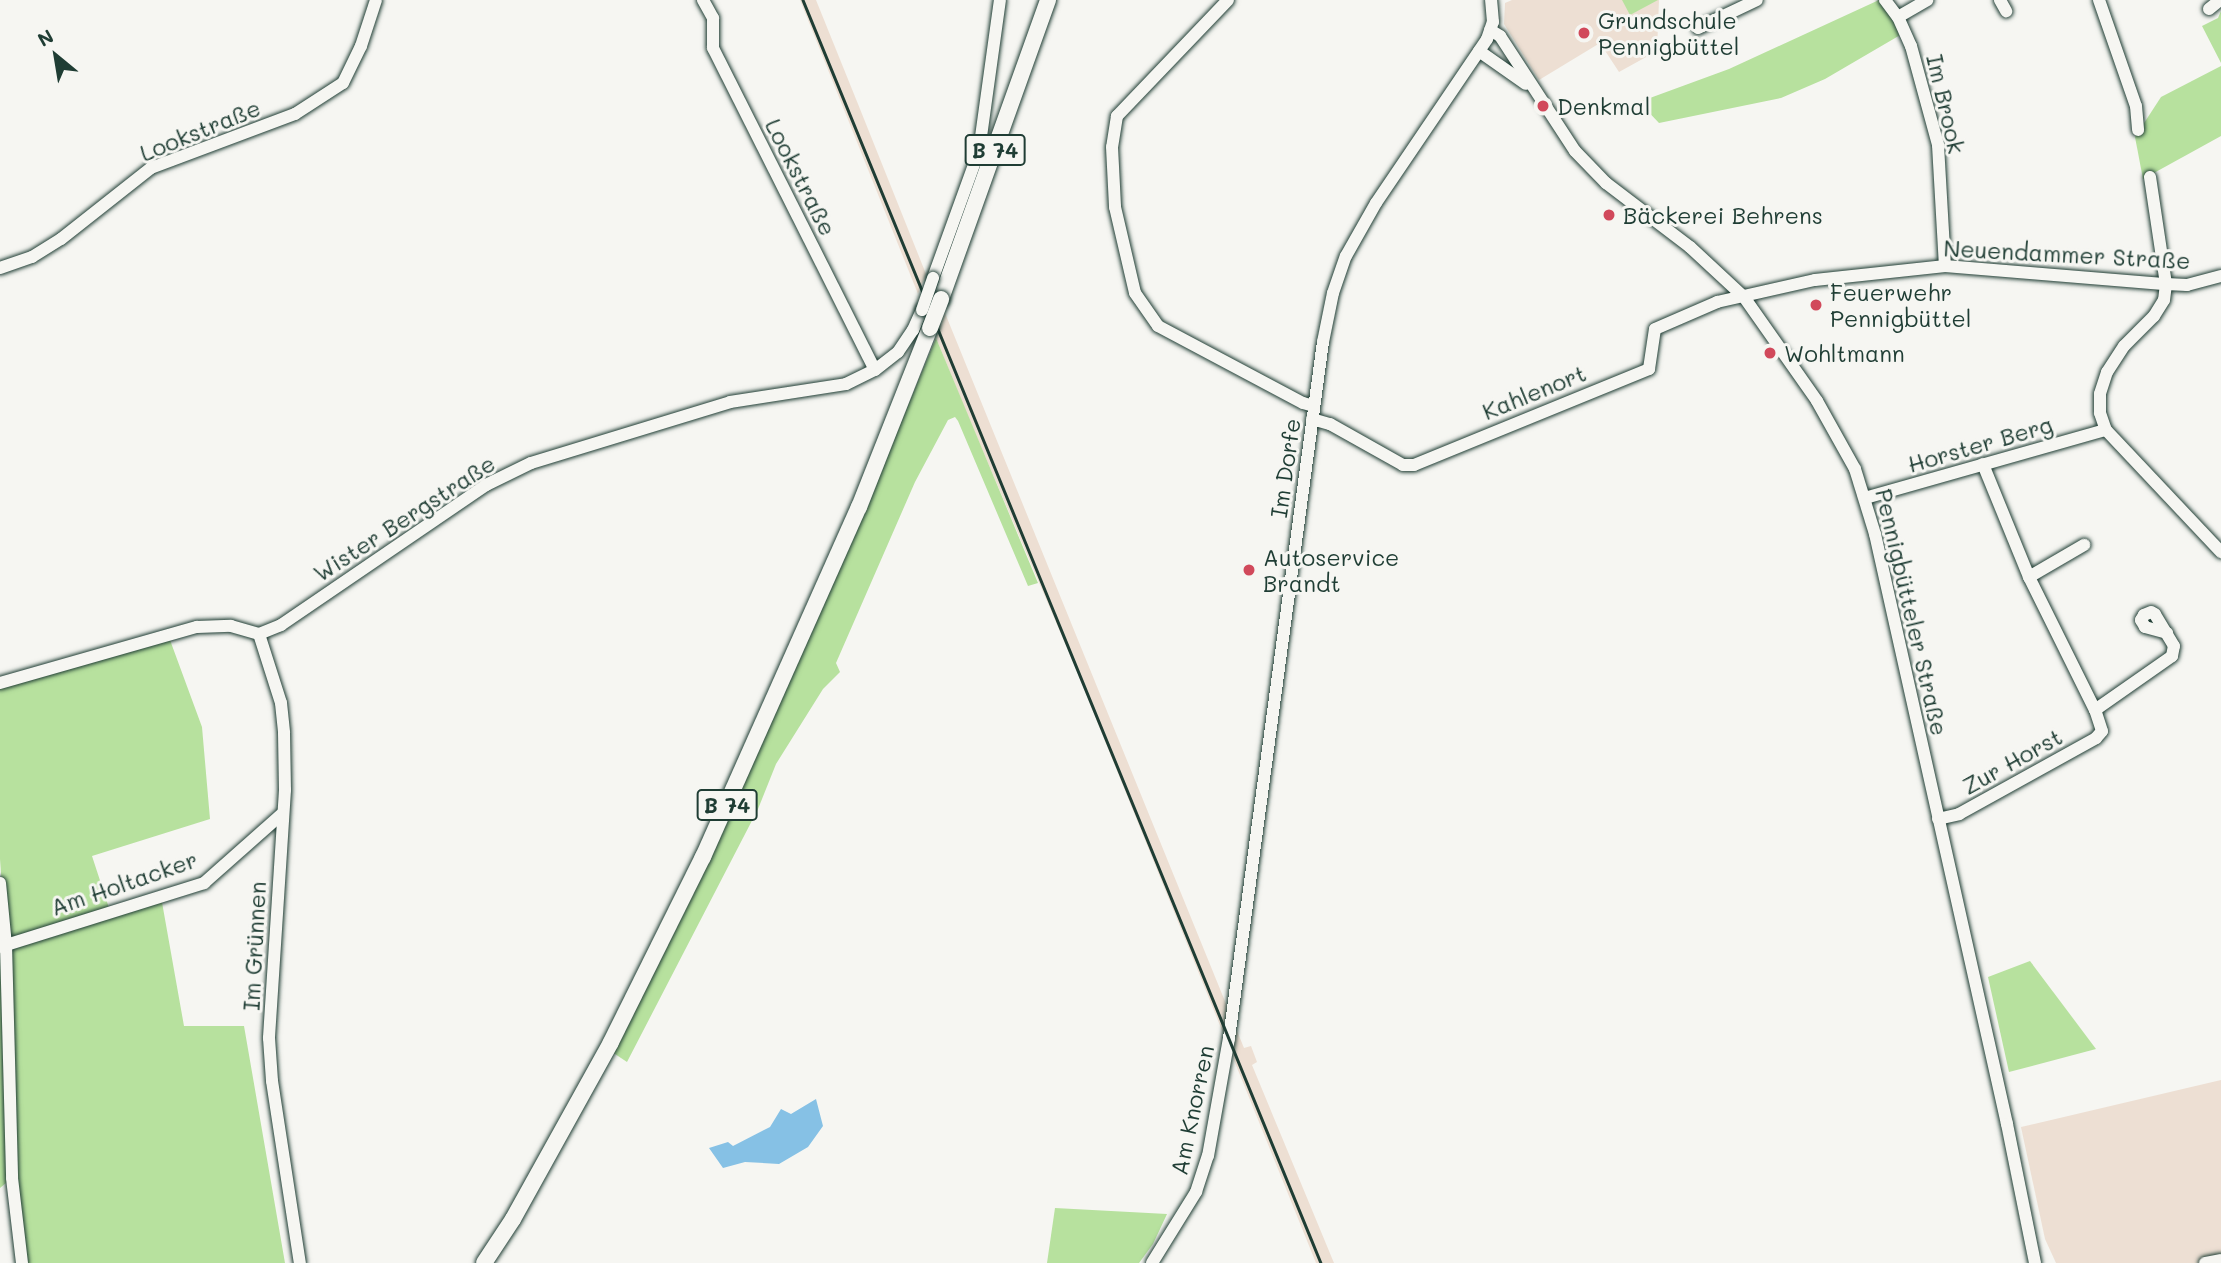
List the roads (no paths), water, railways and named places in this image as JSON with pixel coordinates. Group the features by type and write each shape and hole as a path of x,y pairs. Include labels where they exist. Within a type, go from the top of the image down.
{"main road":[{"name":"B 74","path":"484,1263 513,1219 611,1042 703,857 859,508 941,299 1048,0"}],"street":[{"name":"Lookstraße","path":"0,268 32,257 61,239 151,168 295,114 344,83 361,46 376,0"},
{"name":"Lookstraße","path":"703,0 713,18 713,48 874,370"},
{"name":"Wister Bergstraße","path":"259,634 281,625 486,485 531,463 730,402 846,384 874,370 898,352 913,330 922,310 979,151 1000,0"},
{"path":"1228,0 1117,116 1112,147 1115,207 1135,293 1157,326 1303,403 1314,406"},
{"path":"1490,30 1493,22 1491,0"},
{"path":"1698,28 1757,0"},
{"name":"Im Brook","path":"1885,0 1898,17 1911,46 1938,145 1945,266"},
{"path":"1898,17 1928,0"},
{"path":"2099,0 2136,106 2138,130"},
{"path":"2209,9 2220,0"},
{"name":"Im Dorfe","path":"1229,1038 1312,419 1333,293 1346,256 1376,203 1479,51 1490,30"},
{"name":"Pennigbütteler Straße","path":"1490,30 1500,36 1529,86 1575,151 1606,183 1690,247 1744,297 1842,441 1865,498 2007,1124 2035,1263"},
{"name":"Pennigbütteler Straße","path":"1479,51 1529,86"},
{"path":"2150,177 2166,284 2164,300 2154,316 2124,346 2107,372 2100,394 2100,413 2106,430 2221,552"},
{"name":"Neuendammer Straße","path":"1744,297 1815,280 1945,266 2187,285 2221,276"},
{"name":"Kahlenort","path":"1312,419 1330,424 1403,465 1414,465 1649,369 1655,329 1717,302 1744,297"},
{"name":"Horster Berg","path":"1865,498 2106,430"},
{"path":"1983,464 2029,577 2095,710 2172,656 2174,646 2166,633"},
{"path":"2029,577 2084,545"},
{"path":"0,683 197,627 231,626 259,634"},
{"name":"Im Grünnen","path":"259,634 282,713 285,790 269,1038 272,1081 300,1263"},
{"name":"Zur Horst","path":"1938,819 1959,814 2096,738 2102,731 2095,710"},
{"name":"Am Holtacker","path":"3,946 204,883 282,814"},
{"path":"0,883 12,1178 22,1263"},
{"name":"Am Knorren","path":"1152,1263 1196,1192 1208,1156 1229,1038"},
{"path":"2205,1263 2221,1260"}],"water":[{"path":"816,1099 823,1126 808,1147 779,1164 745,1162 723,1168 709,1148 728,1142 733,1146 770,1127 781,1109 791,1114"}],"railway":[{"path":"803,0 1321,1263"}],"place":[{"name":"Grundschule Pennigbüttel","path":"1584,33"},
{"name":"Denkmal","path":"1543,106"},
{"name":"Bäckerei Behrens","path":"1609,215"},
{"name":"Feuerwehr Pennigbüttel","path":"1816,305"},
{"name":"Wohltmann","path":"1770,353"},
{"name":"Autoservice Brandt","path":"1249,570"}]}
